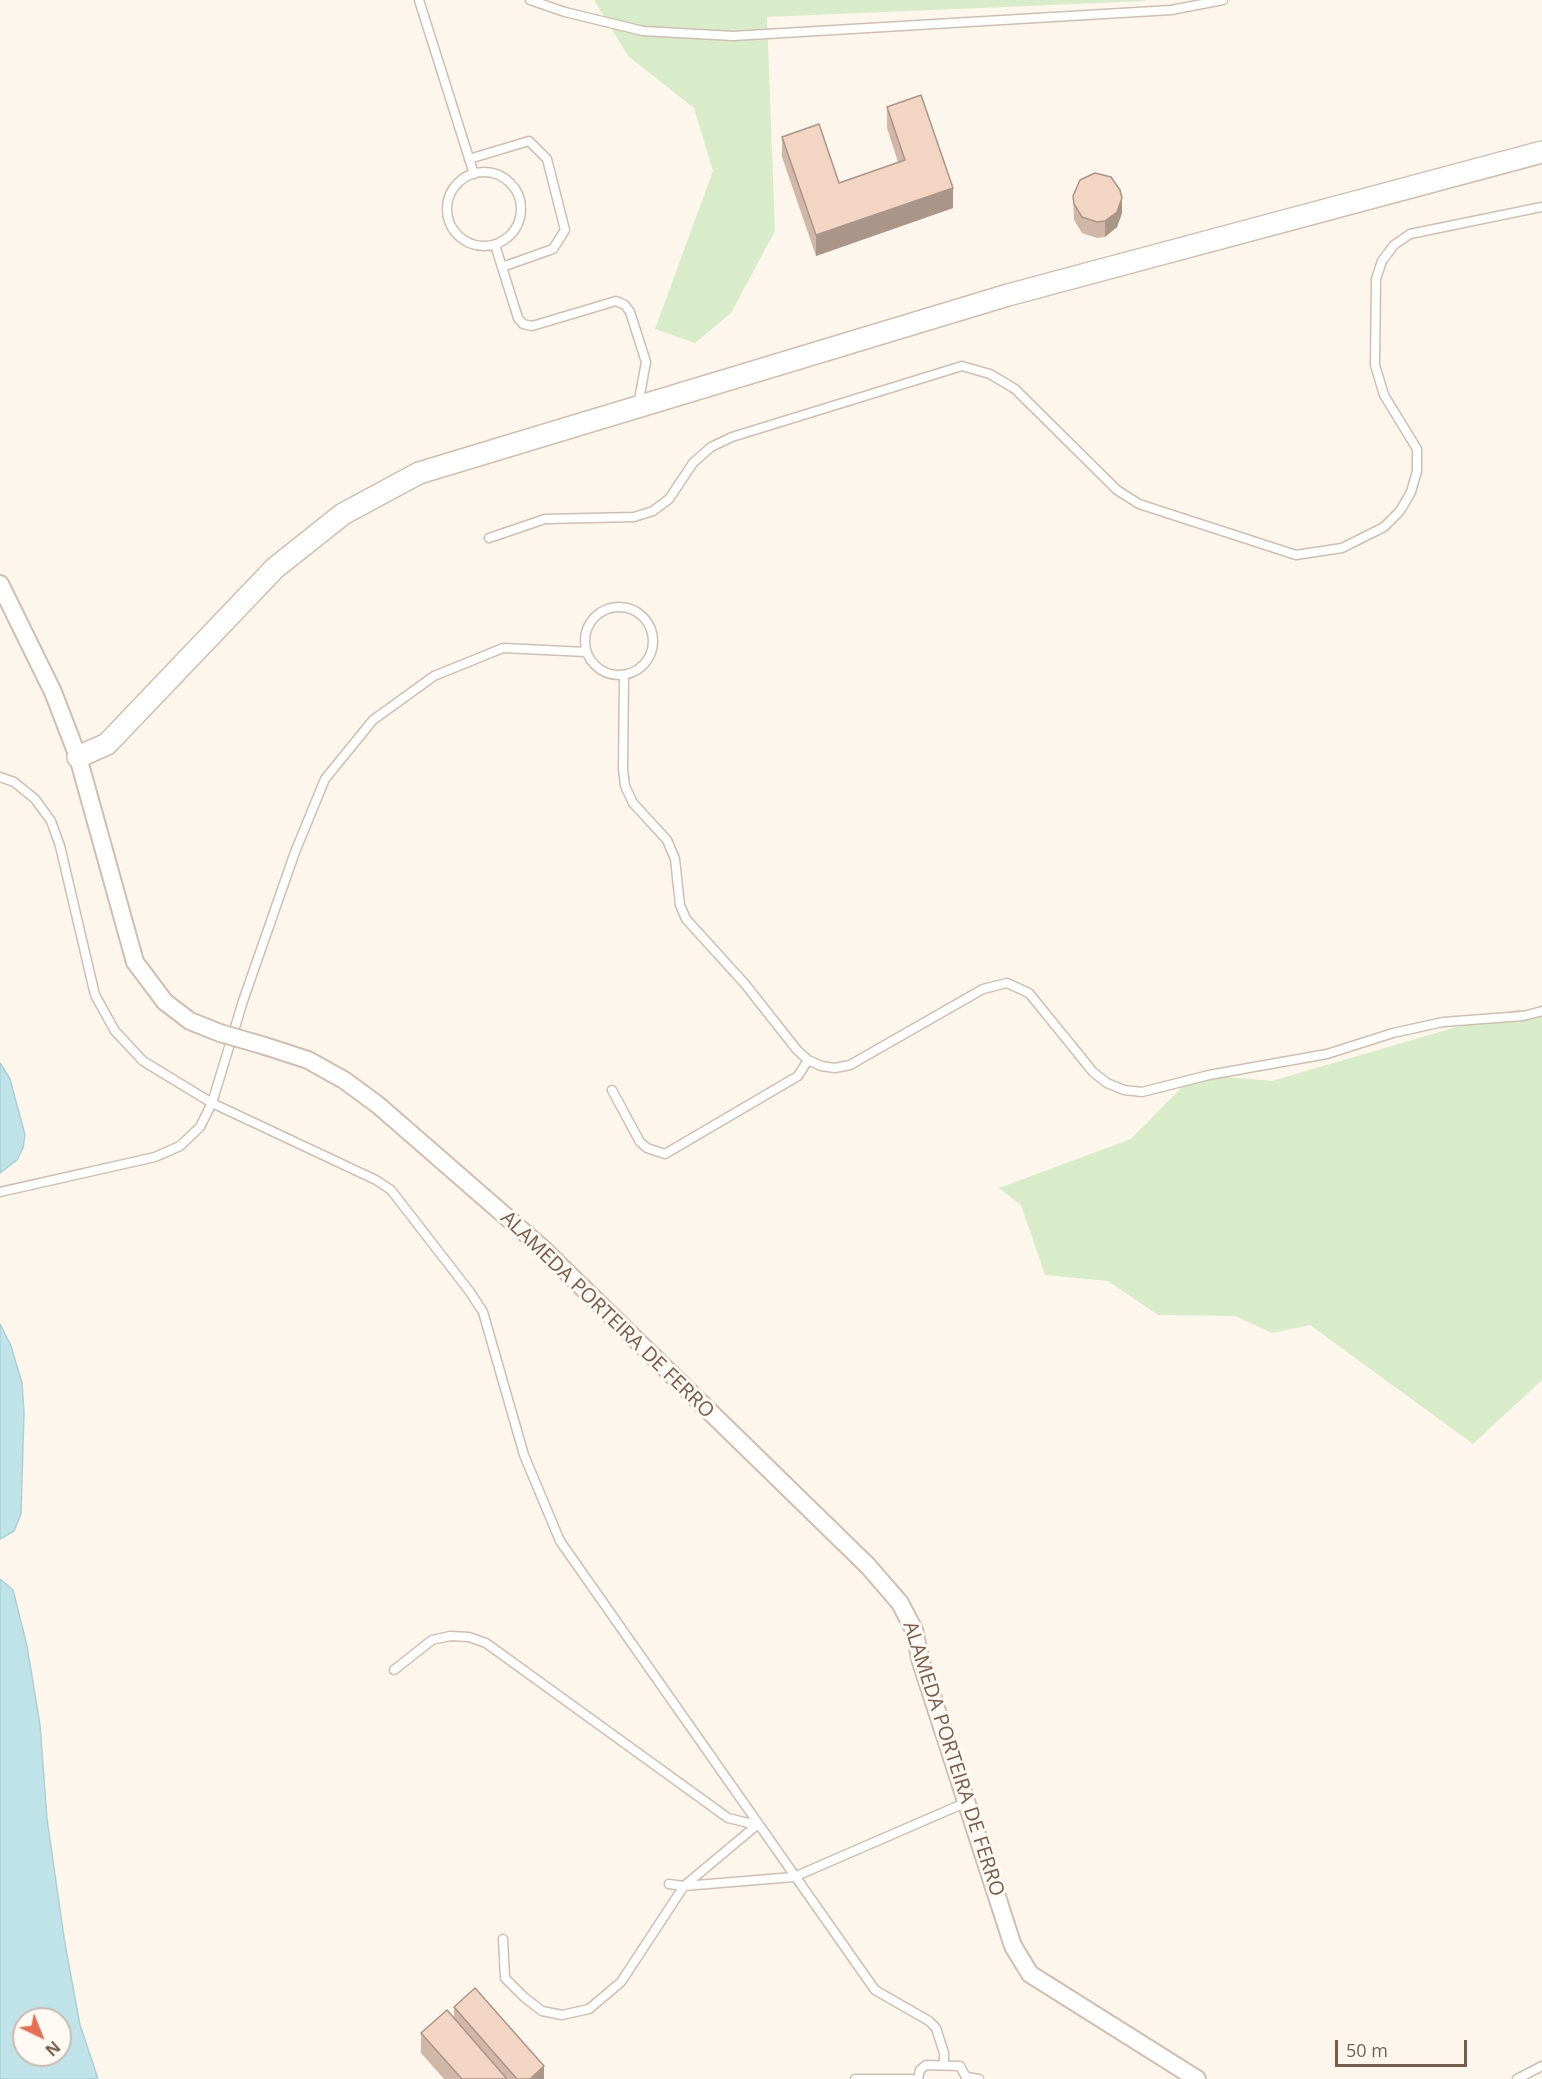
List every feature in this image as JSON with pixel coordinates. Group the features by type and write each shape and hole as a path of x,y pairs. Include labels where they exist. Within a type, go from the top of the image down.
{"street":[{"path":"78,757 107,744 275,568 343,514 418,473 1008,295 1542,152"},
{"name":"ALAMEDA PORTEIRA DE FERRO","path":"0,584 53,692 78,757 135,962 165,1002 190,1021 220,1033 308,1060 344,1080 378,1106 540,1247 868,1566 900,1603 914,1630 921,1662 1013,1946 1030,1974 1197,2079"}],"lane":[{"path":"419,0 474,174"},
{"path":"530,0 565,12 643,31 733,36 1171,10 1222,0"},
{"path":"469,159 529,141 547,159 565,230 553,249 502,267"},
{"path":"474,174 495,174 504,178 518,194 521,214 518,224 505,240 495,245 474,245 464,241 450,225 447,204 450,194 456,185 474,174"},
{"path":"489,538 545,519 634,517 653,511 669,500 693,463 711,447 732,436 962,366 990,374 1015,389 1117,490 1139,504 1296,555 1342,548 1384,527 1400,511 1411,492 1417,471 1417,449 1384,395 1375,365 1376,279 1382,261 1394,245 1410,234 1542,207"},
{"path":"495,245 518,318 523,324 532,326 616,301 625,304 630,312 646,362 638,407"},
{"path":"615,608 633,611 647,623 652,642 651,651 641,667 624,675 605,672 591,660 586,652 586,632 597,616 615,608"},
{"path":"0,1192 155,1157 180,1146 200,1127 212,1103 243,1001 295,852 325,779 373,720 434,676 503,648 586,652"},
{"path":"624,675 622,769 625,786 633,803 666,840 675,859 680,905 686,919 745,984 808,1060 821,1066 835,1068 850,1065 983,989 1007,983 1029,993 1093,1072 1107,1083 1124,1090 1142,1092 1209,1075 1327,1054 1393,1033 1443,1022 1523,1016 1542,1011"},
{"path":"0,777 14,782 35,798 51,821 60,846 95,995 115,1031 143,1061 212,1103 376,1180 391,1190 470,1292 483,1312 524,1455 560,1541 874,1990 929,2021 936,2028 944,2053 944,2065"},
{"path":"612,1090 640,1142 647,1148 665,1154 798,1076 808,1060"},
{"path":"394,1670 432,1640 450,1636 468,1637 486,1643 728,1818 757,1825"},
{"path":"669,1884 684,1886 794,1877 967,1802"},
{"path":"503,1939 505,1978 524,1997 542,2011 562,2015 589,2008 621,1982 684,1886 757,1825"},
{"path":"855,2079 918,2079 920,2070 927,2065 944,2065 960,2066 967,2078 979,2079"},
{"path":"1517,2079 1542,2066"}],"green space":[{"path":"594,0 1145,1 767,17 775,231 731,313 695,343 655,329 713,171 694,108 628,56"},
{"path":"1518,1009 1542,1014 1542,1380 1473,1444 1310,1325 1272,1333 1235,1316 1158,1315 1108,1281 1045,1275 1021,1205 999,1188 1131,1139 1195,1074 1272,1081"}],"water":[{"path":"0,1063 10,1079 25,1135 23,1148 17,1160 0,1173"},
{"path":"0,1324 11,1346 22,1383 24,1412 21,1514 14,1531 0,1539"},
{"path":"0,1579 13,1590 27,1646 40,1725 47,1819 65,1944 80,2025 98,2079 0,2079"}],"building":[{"path":"921,95 953,188 816,235 782,137 819,124 839,183 905,160 887,107"},
{"path":"1095,173 1111,177 1120,190 1122,198 1117,212 1105,221 1097,222 1082,217 1074,204 1073,196 1080,180"},
{"path":"475,1988 544,2066 530,2079 517,2079 454,2007"},
{"path":"447,2010 507,2079 462,2079 421,2033"}]}
